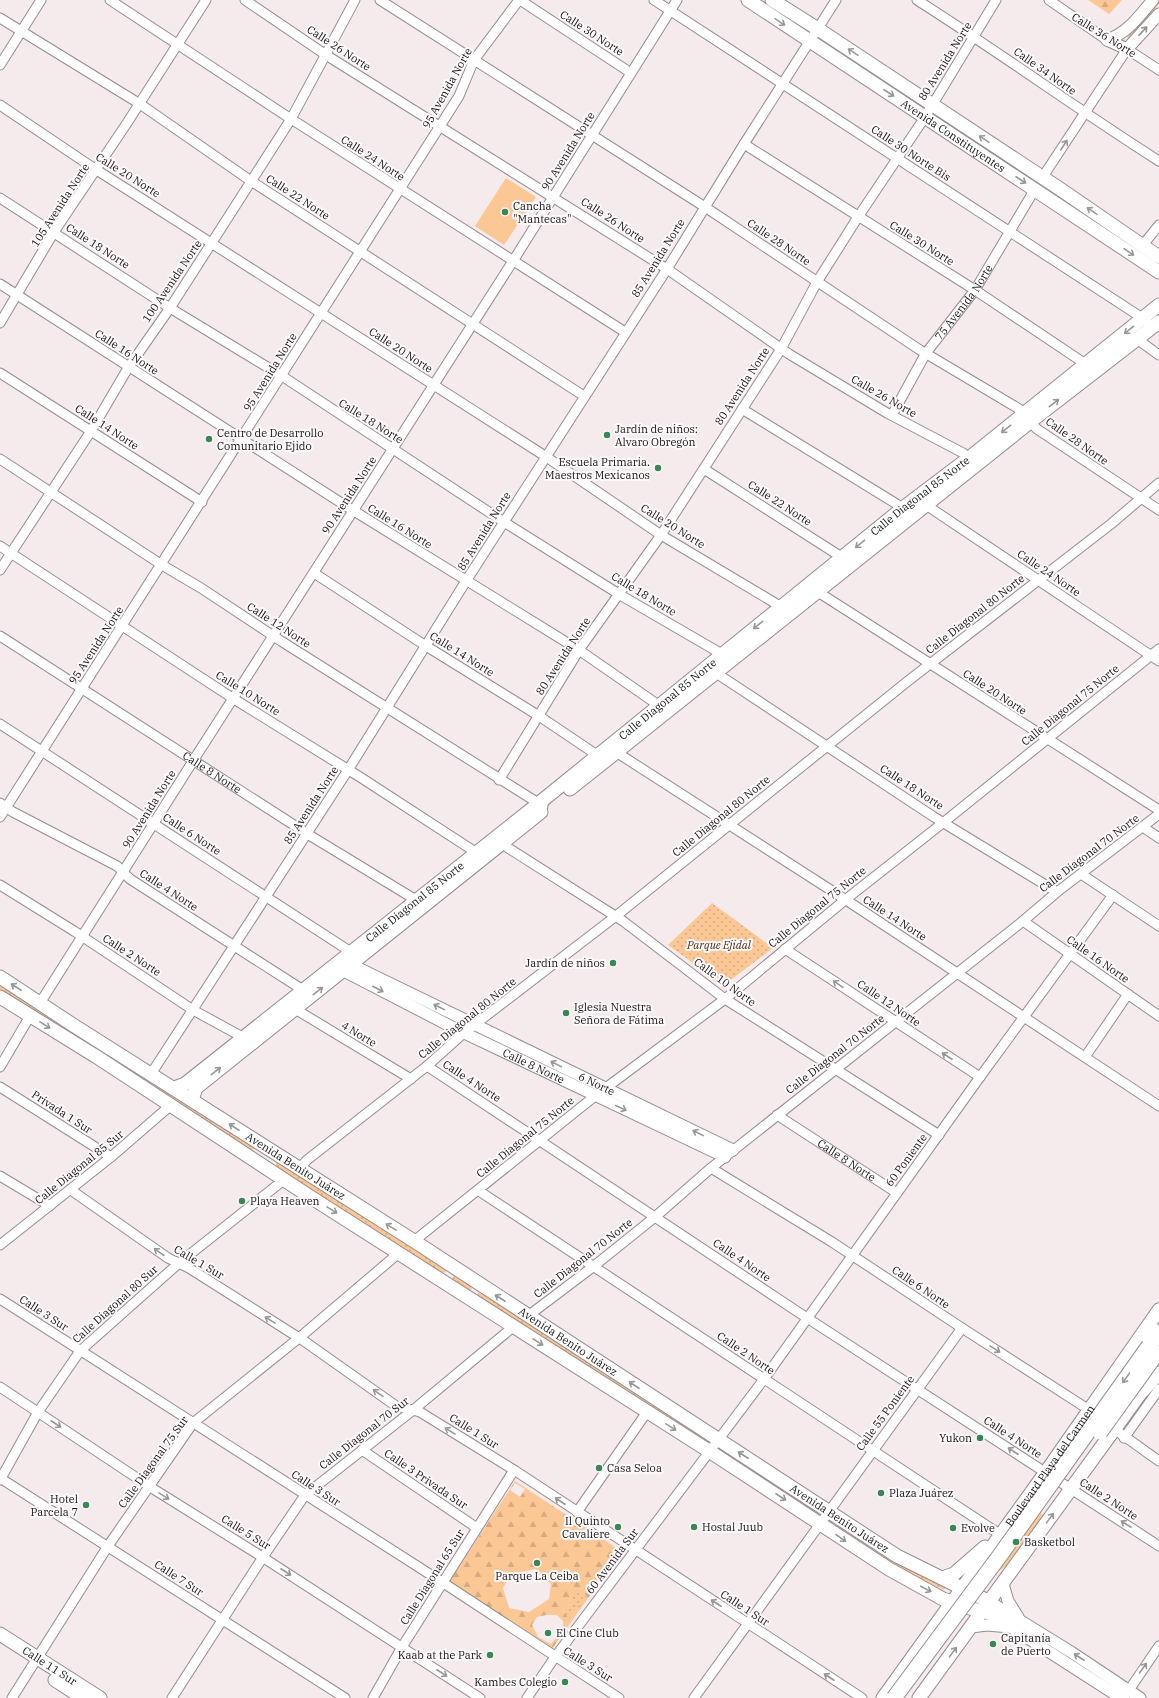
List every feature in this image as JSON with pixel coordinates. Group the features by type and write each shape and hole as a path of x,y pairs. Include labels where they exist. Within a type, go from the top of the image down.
{"highway":[{"path":"907,1698 1155,1350 1159,1332"},
{"path":"894,1698 1155,1350"}],"main road":[{"name":"Avenida Constituyentes","path":"748,0 1159,272"},
{"name":"Avenida Constituyentes","path":"772,0 818,28 1159,257"},
{"name":"Calle Diagonal 85 Norte","path":"174,1088 185,1084 295,1009 420,902 542,806 616,752 663,708 786,610 842,558 908,511 926,505 1087,365 1159,305"},
{"name":"Calle Diagonal 85 Norte","path":"786,610 818,592 969,458 1157,324"},
{"name":"Calle Diagonal 85 Norte","path":"480,855 502,844 597,755 663,708 716,673 727,657"},
{"name":"Calle Diagonal 85 Norte","path":"192,1100 196,1088 303,990 349,962"},
{"name":"Avenida Benito Juárez","path":"0,977 718,1438 897,1556 963,1588 986,1607"},
{"name":"Avenida Benito Juárez","path":"0,997 97,1057 284,1179 400,1252 513,1327 709,1451 889,1570 952,1603 986,1607"},
{"path":"64,1037 74,1036 73,1025"},
{"path":"97,1057 98,1048 107,1046"},
{"path":"248,1155 257,1152 259,1143"},
{"path":"273,1171 272,1162 274,1160 285,1160"},
{"path":"441,1279 450,1277 451,1266"},
{"path":"475,1301 474,1296 476,1291 485,1288"},
{"name":"Boulevard Playa del Carmen","path":"883,1698 1046,1472 1159,1310"},
{"path":"919,1698 1071,1489 1119,1434 1140,1394 1158,1381"},
{"path":"942,1578 954,1574 980,1550 999,1537"},
{"name":"Calle 11 Sur","path":"0,1634 83,1698"},
{"name":"Calle 11 Sur","path":"0,1644 100,1698"}],"street":[{"path":"0,65 41,0"},
{"name":"Calle 24 Norte","path":"110,0 291,119 625,332"},
{"name":"105 Avenida Norte","path":"0,323 54,232 140,104 206,0"},
{"name":"Calle 26 Norte","path":"245,0 326,55 667,269 781,349 892,415 963,453 969,458"},
{"name":"100 Avenida Norte","path":"0,570 91,431 128,368 170,308 291,119 355,0"},
{"name":"Calle 28 Norte","path":"380,0 705,207 926,353 1028,417 1037,429 1159,510"},
{"name":"95 Avenida Norte","path":"0,817 3,805 42,752 459,96 474,60 519,0"},
{"name":"Calle 30 Norte","path":"519,0 631,73"},
{"name":"Calle 30 Norte Bis","path":"654,0 1143,319 1157,324"},
{"name":"90 Avenida Norte","path":"40,1003 554,197 677,0"},
{"name":"85 Avenida Norte","path":"151,1074 348,770 545,456 667,269 744,144 836,0"},
{"name":"Calle 34 Norte","path":"917,0 974,36 1084,113 1159,161"},
{"name":"80 Avenida Norte","path":"499,780 579,650 661,535 781,349 817,282 932,105 996,0"},
{"name":"Calle 36 Norte","path":"1049,0 1107,40 1122,45 1159,70"},
{"path":"1107,40 1118,36 1133,24 1153,0"},
{"path":"1042,178 1127,49 1159,14"},
{"name":"Calle 22 Norte","path":"0,18 140,104 251,181 584,396"},
{"name":"Calle 20 Norte","path":"0,106 545,456 661,535 786,610"},
{"name":"Calle 30 Norte","path":"744,144 975,290 1087,365"},
{"name":"75 Avenida Norte","path":"892,415 926,353 975,290 1035,189"},
{"name":"Calle 18 Norte","path":"0,198 170,308 282,376 504,522 619,594 727,657"},
{"path":"1142,246 1159,225"},
{"name":"Calle 16 Norte","path":"0,284 128,368 353,511 579,650 663,708"},
{"path":"1138,339 1159,355"},
{"name":"Calle 14 Norte","path":"0,373 202,502"},
{"path":"742,409 908,511"},
{"name":"Calle 12 Norte","path":"0,459 273,636 542,806"},
{"name":"Calle 22 Norte","path":"704,469 842,558"},
{"name":"Calle Diagonal 80 Norte","path":"299,1169 308,1160 427,1066 465,1032 616,916 930,664 1111,524 1159,483"},
{"name":"Calle 24 Norte","path":"926,505 1155,658"},
{"name":"Calle 10 Norte","path":"0,546 234,699 480,855"},
{"name":"Calle 14 Norte","path":"314,573 426,646 539,716 597,755"},
{"name":"Calle 20 Norte","path":"818,592 1047,740 1159,810"},
{"name":"Calle 8 Norte","path":"0,636 193,761 420,902"},
{"name":"Calle Diagonal 75 Norte","path":"414,1242 595,1096 725,999 845,900 1047,740 1155,658 1159,649"},
{"name":"Calle 18 Norte","path":"716,673 944,822 1057,892"},
{"name":"Calle 6 Norte","path":"0,724 266,897 349,962"},
{"name":"Calle 14 Norte","path":"616,752 1159,1106"},
{"name":"Calle 4 Norte","path":"3,805 117,866 130,879 303,990"},
{"name":"Calle Diagonal 70 Norte","path":"528,1316 594,1266 655,1217 711,1168 1023,921 1057,892 1159,814"},
{"path":"1143,827 1159,838"},
{"name":"Calle 10 Norte","path":"502,844 616,916 725,999 834,1070 939,1135"},
{"path":"1081,874 1159,926"},
{"name":"Calle 2 Norte","path":"0,885 193,1010 248,1040"},
{"name":"60 Poniente","path":"718,1438 764,1379 806,1317 1113,895"},
{"name":"Calle 16 Norte","path":"1023,921 1159,1016"},
{"name":"Calle 12 Norte","path":"785,949 980,1077"},
{"name":"Calle 8 Norte","path":"349,962 465,1032 595,1096 729,1154"},
{"name":"6 Norte","path":"349,962 606,1088 729,1154"},
{"path":"1084,1057 1128,994"},
{"name":"4 Norte","path":"295,1009 411,1078"},
{"path":"0,1067 30,1016"},
{"name":"Calle 4 Norte","path":"427,1066 917,1390 1046,1472"},
{"name":"Privada 1 Sur","path":"0,1087 111,1157"},
{"name":"Calle Diagonal 85 Sur","path":"0,1245 71,1190 171,1105"},
{"name":"Calle 8 Norte","path":"777,1115 897,1193"},
{"name":"Calle 6 Norte","path":"711,1168 851,1255 1089,1410 1119,1434 1159,1461"},
{"path":"0,1176 50,1206"},
{"name":"Calle Diagonal 80 Sur","path":"0,1479 38,1412 80,1351 179,1263 284,1179"},
{"name":"Calle 1 Sur","path":"71,1190 168,1258 179,1263 299,1338 396,1406 420,1412 514,1470 635,1551 862,1698"},
{"name":"Calle 2 Norte","path":"479,1191 873,1450 999,1537"},
{"name":"Calle Diagonal 75 Sur","path":"12,1698 108,1546 193,1423 299,1338 400,1252"},
{"name":"Calle 3 Sur","path":"0,1299 442,1582 619,1698"},
{"name":"Calle Diagonal 70 Sur","path":"172,1698 305,1495 412,1411 513,1327"},
{"name":"Calle 55 Poniente","path":"694,1698 962,1328"},
{"name":"Calle 5 Sur","path":"0,1387 149,1486 263,1557 480,1698"},
{"path":"577,1512 647,1412"},
{"name":"60 Avenida Sur","path":"527,1698 555,1657 718,1438"},
{"name":"Calle 3 Privada Sur","path":"362,1450 477,1528"},
{"name":"Calle Diagonal 65 Sur","path":"373,1698 442,1582 514,1470"},
{"name":"Calle 2 Norte","path":"1046,1472 1159,1546"},
{"name":"Calle 7 Sur","path":"0,1479 108,1546 345,1698"},
{"path":"971,1627 1017,1624 1002,1584"},
{"name":"Avenida Benito Juárez","path":"986,1607 1017,1624 1124,1695 1140,1698"},
{"path":"1124,1695 1159,1646"}],"green space":[{"path":"1088,0 1122,0 1109,14"},
{"path":"1159,2 1159,4 1129,38 1127,37"},
{"path":"820,38 823,38 924,105 924,108 921,108 820,42"},
{"path":"934,112 1034,180 1030,180 932,115"},
{"name":"Cancha \"Mantecas\"","path":"506,178 536,197 504,245 475,226"},
{"name":"Parque Ejidal","path":"712,903 773,948 724,985 668,945"},
{"path":"0,983 72,1030 72,1033 67,1034 0,991"},
{"path":"100,1050 104,1050 254,1146 255,1149 250,1150 101,1054"},
{"path":"276,1163 280,1163 445,1268 446,1272 442,1273 276,1167"},
{"path":"454,1274 472,1286 471,1290 468,1290 451,1278 453,1278"},
{"path":"478,1293 483,1294 709,1439 708,1442 704,1442 478,1297"},
{"path":"718,1447 819,1509 819,1513 816,1514 717,1451"},
{"name":"Parque La Ceiba","path":"515,1481 615,1547 617,1557 552,1649 449,1582","holes":["515,1483 525,1489 520,1497 510,1490","536,1569 551,1584 549,1599 529,1612 509,1608 503,1588 511,1574","578,1591 589,1592 569,1619 563,1610 570,1604 571,1597 577,1595","557,1615 563,1621 563,1629 551,1644 538,1637 532,1625 537,1617"]},
{"path":"1030,1506 1045,1516 1013,1561 999,1571 993,1567"},
{"path":"839,1524 947,1586 944,1590 892,1565 835,1528"},
{"path":"578,1591 586,1591 589,1593 569,1619 563,1610 570,1604 571,1597"}],"place":[{"name":"Cancha \"Mantecas\"","path":"505,212"},
{"name":"Jardín de niños: Alvaro Obregón","path":"607,435"},
{"name":"Centro de Desarrollo Comunitario Ejido","path":"209,439"},
{"name":"Escuela Primaria. Maestros Mexicanos","path":"658,468"},
{"name":"Jardín de niños","path":"613,963"},
{"name":"Iglesia Nuestra Señora de Fátima","path":"566,1013"},
{"name":"Playa Heaven","path":"242,1201"},
{"name":"Yukon","path":"980,1438"},
{"name":"Casa Seloa","path":"599,1468"},
{"name":"Plaza Juárez","path":"881,1493"},
{"name":"Hotel Parcela 7","path":"86,1505"},
{"name":"Il Quinto Cavaliere","path":"618,1527"},
{"name":"Hostal Juub","path":"694,1527"},
{"name":"Evolve","path":"953,1528"},
{"name":"Basketbol","path":"1016,1542"},
{"name":"Parque La Ceiba","path":"537,1563"},
{"name":"El Cine Club","path":"548,1633"},
{"name":"Capitanía de Puerto","path":"993,1644"},
{"name":"Kaab at the Park","path":"490,1655"},
{"name":"Kambes Colegio","path":"565,1682"}]}
